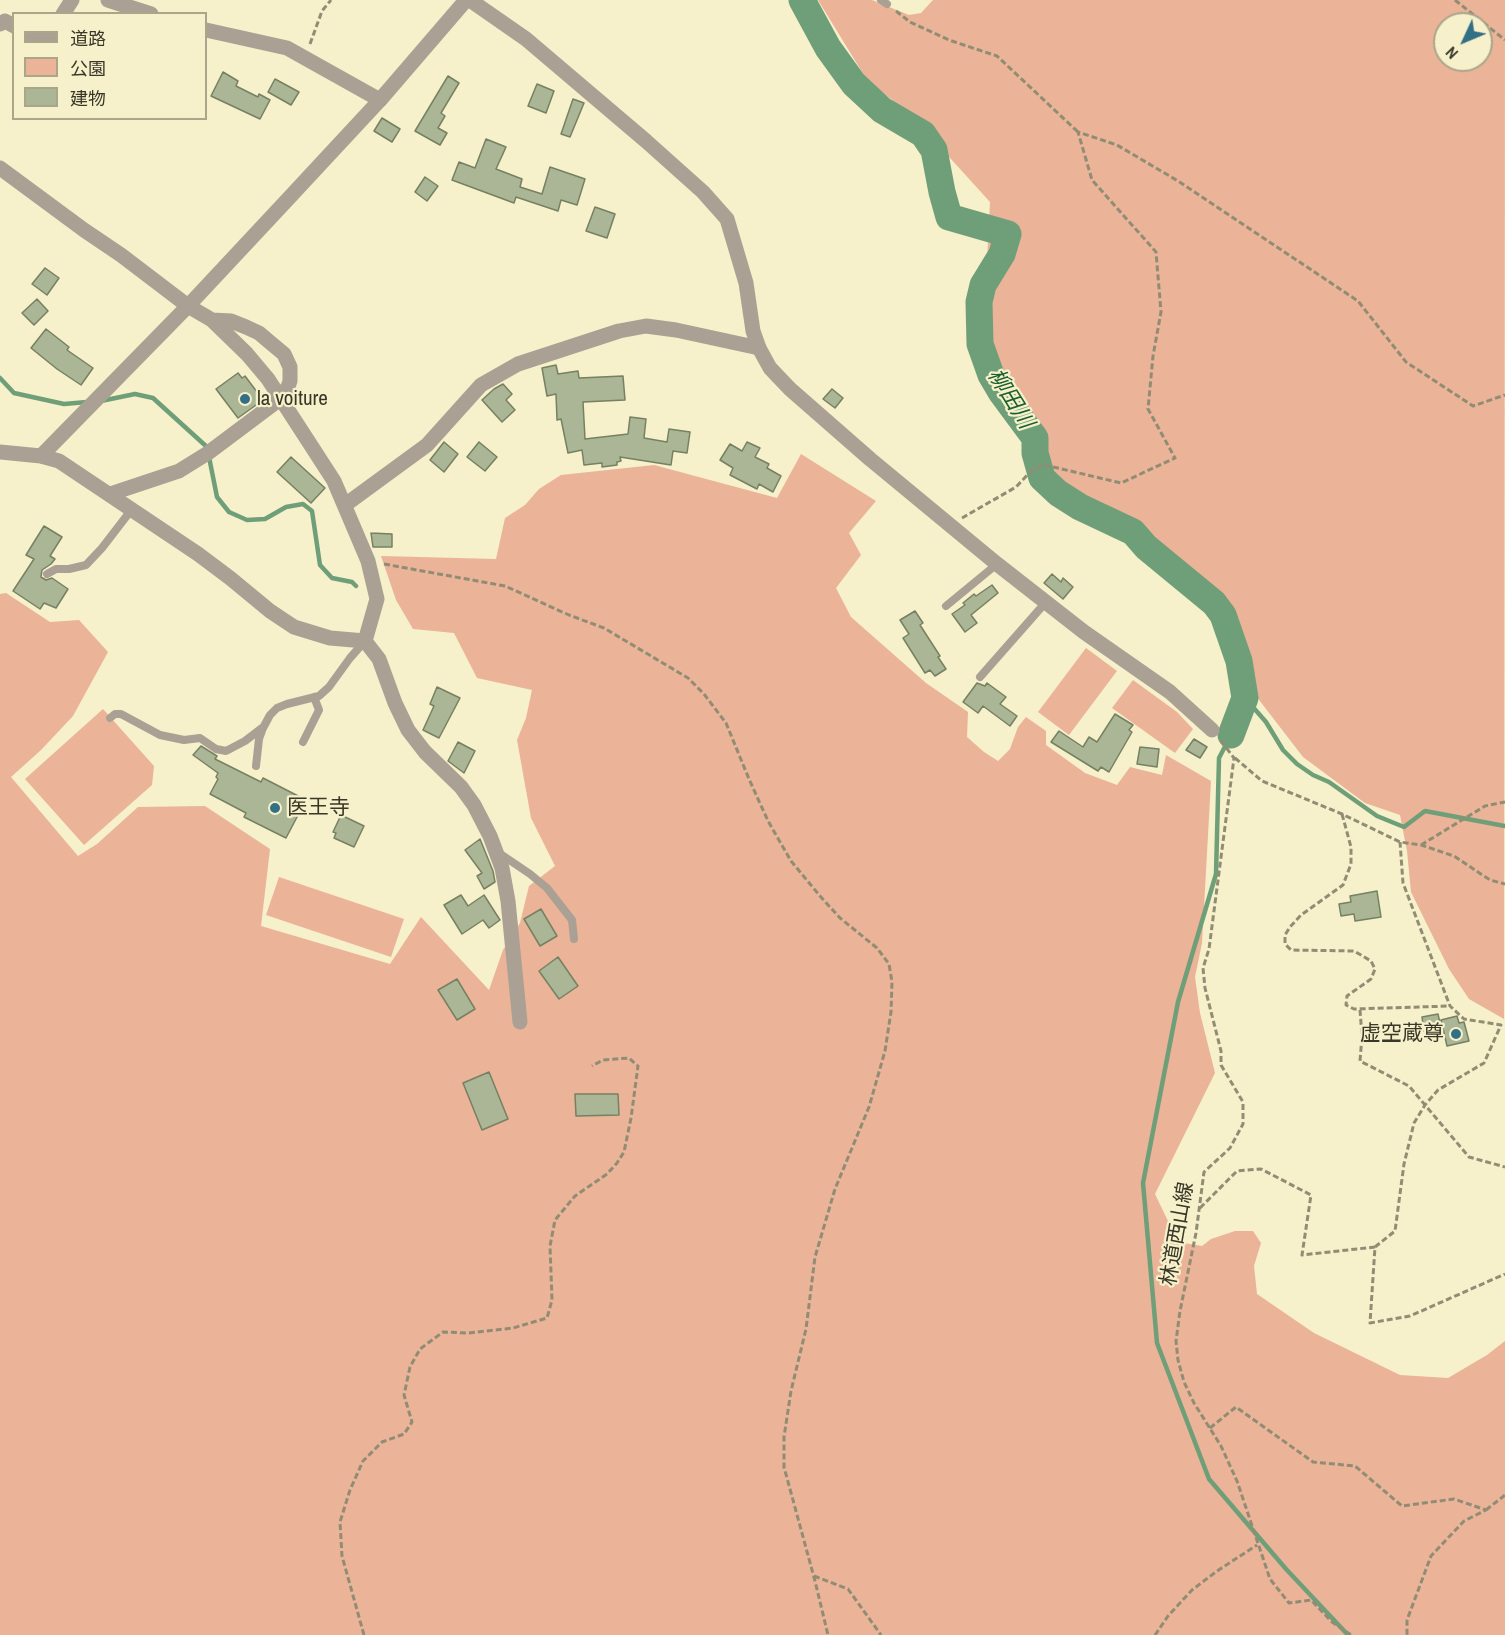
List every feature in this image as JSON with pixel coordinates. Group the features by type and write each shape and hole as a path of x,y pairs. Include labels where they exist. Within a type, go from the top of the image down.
{"street":[{"path":"108,0 145,12"},
{"path":"41,456 188,306 380,100 468,0 526,39 703,192 727,219 747,283 753,331 759,348 770,368 790,389 870,459 997,564 1084,632 1170,693 1212,730"},
{"path":"207,30 287,48 380,100"},
{"path":"0,168 51,207 122,255 188,306 212,320 247,354 268,379 334,481 368,561 377,599 365,640"},
{"path":"110,494 180,471 280,399 290,381 290,367 284,354 259,333 231,321 212,320"},
{"path":"345,505 427,445 481,386 518,364 619,331 646,326 676,330 759,348"},
{"path":"0,452 41,456 59,461 206,560 270,611 294,627 330,638 365,640"},
{"path":"365,640 379,659 395,703 408,730 474,805 496,852 502,868 508,901 520,1022"}],"lane":[{"path":"47,574 56,569 86,566 132,509"},
{"path":"946,606 997,564"},
{"path":"980,677 1046,602"},
{"path":"256,766 263,728 277,708 319,696 329,687 365,640"},
{"path":"303,742 319,710 314,697"},
{"path":"110,718 115,714 121,714 160,735 184,740 200,738 216,749 226,751 263,728"},
{"path":"496,852 547,888 572,920 574,939"}],"path":[{"path":"305,57 322,11 332,0"},
{"path":"1455,0 1505,40"},
{"path":"884,2 910,22 950,40 997,56 1078,132 1117,145 1178,181 1358,301 1406,362 1473,406 1505,395"},
{"path":"951,525 1016,487 1033,469 1045,465 1121,483 1175,458 1148,409 1153,356 1161,312 1156,252 1092,180 1078,132"},
{"path":"368,561 505,586 604,628 688,678 704,694 726,723 753,790 791,861 840,918 877,948 889,964 892,982 891,1012 885,1051 869,1107 835,1189 815,1257 806,1329 791,1391 784,1437 784,1467 828,1635"},
{"path":"1212,730 1234,758 1262,781 1342,814 1400,842 1420,845 1454,856 1490,880 1505,884"},
{"name":"林道西山線","path":"1234,758 1209,949 1203,968 1204,988 1221,1051 1221,1065 1243,1102 1243,1125 1230,1148 1204,1172 1176,1341 1178,1360 1184,1382 1194,1403 1221,1446 1237,1481 1270,1579 1289,1603 1311,1600 1332,1622 1351,1635"},
{"path":"1420,845 1485,806 1505,802"},
{"path":"1342,814 1351,847 1351,864 1343,885 1301,915 1285,935 1285,944 1291,950 1354,951 1371,961 1375,969 1371,979 1347,996 1346,1005 1354,1009 1450,1006"},
{"path":"1199,1209 1237,1172 1261,1169 1311,1195 1302,1255 1375,1247 1395,1231 1404,1164 1414,1123 1438,1089 1484,1063 1501,1025 1464,1019 1450,1006 1403,883 1400,842"},
{"path":"1360,1010 1362,1036 1360,1061 1409,1086 1469,1157 1505,1167"},
{"path":"364,1635 342,1556 340,1522 350,1491 363,1461 382,1442 404,1434 412,1422 404,1395 410,1367 420,1349 443,1332 470,1333 513,1328 547,1318 552,1300 550,1246 555,1220 575,1196 607,1174 617,1163 624,1152 631,1118 638,1066 629,1058 603,1060 592,1066"},
{"path":"1375,1247 1370,1323 1410,1316 1505,1274"},
{"path":"1210,1428 1236,1407 1312,1462 1355,1466 1402,1506 1454,1499 1486,1510"},
{"path":"1407,1635 1407,1620 1431,1556 1464,1521 1486,1510 1505,1495"},
{"path":"1155,1635 1167,1616 1192,1590 1257,1545"},
{"path":"814,1576 848,1589 881,1635"}],"green space":[{"path":"818,0 872,0 909,15 921,13 933,0 1505,0 1504,1019 1469,999 1449,969 1411,892 1407,851 1400,815 1365,803 1303,757 1253,692 1239,636 1229,613 1168,561 1132,524 1081,497 1059,489 1042,467 1040,436 1001,383 985,349 990,202 911,115 867,80"},
{"path":"801,454 876,501 849,533 861,555 836,588 851,617 926,683 968,712 967,737 984,752 998,761 1010,749 1018,727 1026,717 1046,731 1046,745 1085,773 1117,785 1130,767 1162,775 1166,755 1211,781 1202,943 1195,977 1200,1013 1215,1073 1155,1194 1178,1242 1202,1246 1211,1239 1235,1231 1253,1231 1261,1243 1254,1266 1257,1294 1314,1333 1400,1375 1448,1378 1487,1355 1505,1341 1505,1635 0,1635 0,594 6,593 50,622 79,620 108,652 73,716 11,777 78,856 97,844 138,807 205,806 270,849 261,926 390,964 421,917 489,990 503,950 520,923 529,886 555,866 531,818 517,740 526,718 532,690 477,678 454,633 413,629 396,600 381,556 496,559 505,518 525,505 539,489 561,475 654,465 777,498"},
{"path":"1086,648 1117,671 1069,735 1038,712"},
{"path":"1133,680 1177,712 1193,729 1175,753 1112,708"},
{"path":"103,709 154,766 152,785 84,845 25,779"},
{"path":"279,877 404,919 391,957 266,915"}],"building":[{"path":"223,72 238,81 236,86 270,100 260,119 211,96"},
{"path":"448,76 459,83 441,113 445,116 438,128 447,133 440,145 415,131"},
{"path":"275,79 299,92 291,105 268,92"},
{"path":"537,84 554,91 546,113 528,106"},
{"path":"573,99 584,103 570,137 561,134"},
{"path":"382,118 400,129 392,142 374,131"},
{"path":"486,139 506,147 496,169 522,179 520,187 542,194 550,167 585,179 577,205 561,200 558,211 516,197 514,203 452,180 459,162 475,168"},
{"path":"425,177 438,186 427,201 415,192"},
{"path":"595,207 615,214 607,238 586,231"},
{"path":"45,268 59,278 47,295 32,284"},
{"path":"37,299 48,311 34,325 22,313"},
{"path":"46,329 69,347 67,350 93,368 81,385 31,348"},
{"path":"556,365 558,374 578,371 579,378 623,376 625,400 583,402 585,439 628,434 630,417 646,419 644,438 667,442 669,429 690,432 687,453 673,451 671,465 620,457 621,461 617,462 617,465 602,467 602,463 584,465 582,450 568,453 561,419 557,420 556,394 547,396 542,368"},
{"path":"238,373 242,378 245,376 263,400 238,418 216,389"},
{"path":"503,384 512,394 506,400 515,410 502,422 482,400"},
{"path":"832,389 843,398 835,408 823,399"},
{"path":"444,442 458,454 444,472 430,460"},
{"path":"479,442 497,457 485,471 467,457"},
{"path":"747,442 760,448 755,457 769,464 767,468 781,476 773,492 759,484 757,489 730,475 733,468 720,460 730,444 742,451"},
{"path":"291,457 325,488 311,503 277,472"},
{"path":"44,526 62,537 50,556 55,559 42,570 41,577 46,580 52,578 68,589 56,608 44,603 40,609 13,591 34,559 26,555"},
{"path":"371,533 392,534 392,547 373,547"},
{"path":"1052,574 1061,582 1063,578 1073,587 1063,599 1044,583"},
{"path":"992,585 998,593 971,615 977,623 965,632 952,614 965,605 963,603 974,594 976,596"},
{"path":"915,611 923,623 920,625 946,669 935,676 930,670 925,673 903,638 909,634 900,620"},
{"path":"977,683 985,686 987,683 1006,697 1000,704 1017,716 1010,726 983,706 978,713 963,702"},
{"path":"437,687 460,698 439,738 423,730 434,706 430,704"},
{"path":"1115,714 1133,725 1129,730 1132,732 1109,772 1101,767 1098,771 1051,742 1059,731 1083,747 1089,737 1097,742"},
{"path":"1194,739 1207,747 1200,758 1186,750"},
{"path":"458,742 475,751 464,773 448,761"},
{"path":"201,746 217,756 215,759 261,782 263,778 306,800 286,838 244,817 246,813 210,794 218,779 216,777 218,773 193,755"},
{"path":"1140,747 1159,749 1157,767 1137,764"},
{"path":"341,815 364,826 354,847 334,838 336,833 333,832"},
{"path":"480,839 495,882 484,889 477,876 482,873 465,850"},
{"path":"1377,891 1381,917 1355,921 1354,914 1341,916 1339,904 1351,902 1350,896"},
{"path":"461,895 468,906 484,895 500,920 489,928 483,920 462,934 444,905"},
{"path":"541,909 557,936 540,946 524,919"},
{"path":"558,957 578,986 559,999 539,971"},
{"path":"457,979 475,1009 457,1020 438,990"},
{"path":"1438,1014 1441,1028 1424,1031 1422,1017"},
{"name":"虚空蔵尊","path":"1457,1016 1459,1023 1464,1022 1469,1041 1447,1046 1441,1020"},
{"path":"489,1072 508,1119 482,1130 463,1083"},
{"path":"575,1094 618,1094 619,1115 576,1116"}],"waterway":[{"name":"柳田川","path":"802,0 828,48 854,84 882,110 923,134 934,150 949,217 1008,234 1002,254 983,285 979,302 980,344 991,375 1035,438 1035,453 1042,478 1058,493 1080,507 1133,532 1146,547 1214,603 1223,615 1239,661 1245,698 1231,735"},
{"path":"0,378 14,393 64,404 87,402"},
{"path":"101,401 135,394 153,398 207,447 217,497 229,512 247,520 265,519 286,507 303,504 312,511 320,565 332,578 352,582 356,586"},
{"path":"1245,698 1266,722 1283,750 1297,764 1329,782 1377,816 1404,827 1425,811 1505,826"},
{"path":"1231,735 1219,758 1216,874 1178,1002 1143,1183 1157,1343 1209,1479 1286,1569 1348,1635"}],"place":[{"name":"la voiture","path":"245,399"},
{"name":"医王寺","path":"275,808"},
{"name":"虚空蔵尊","path":"1456,1034"}]}
